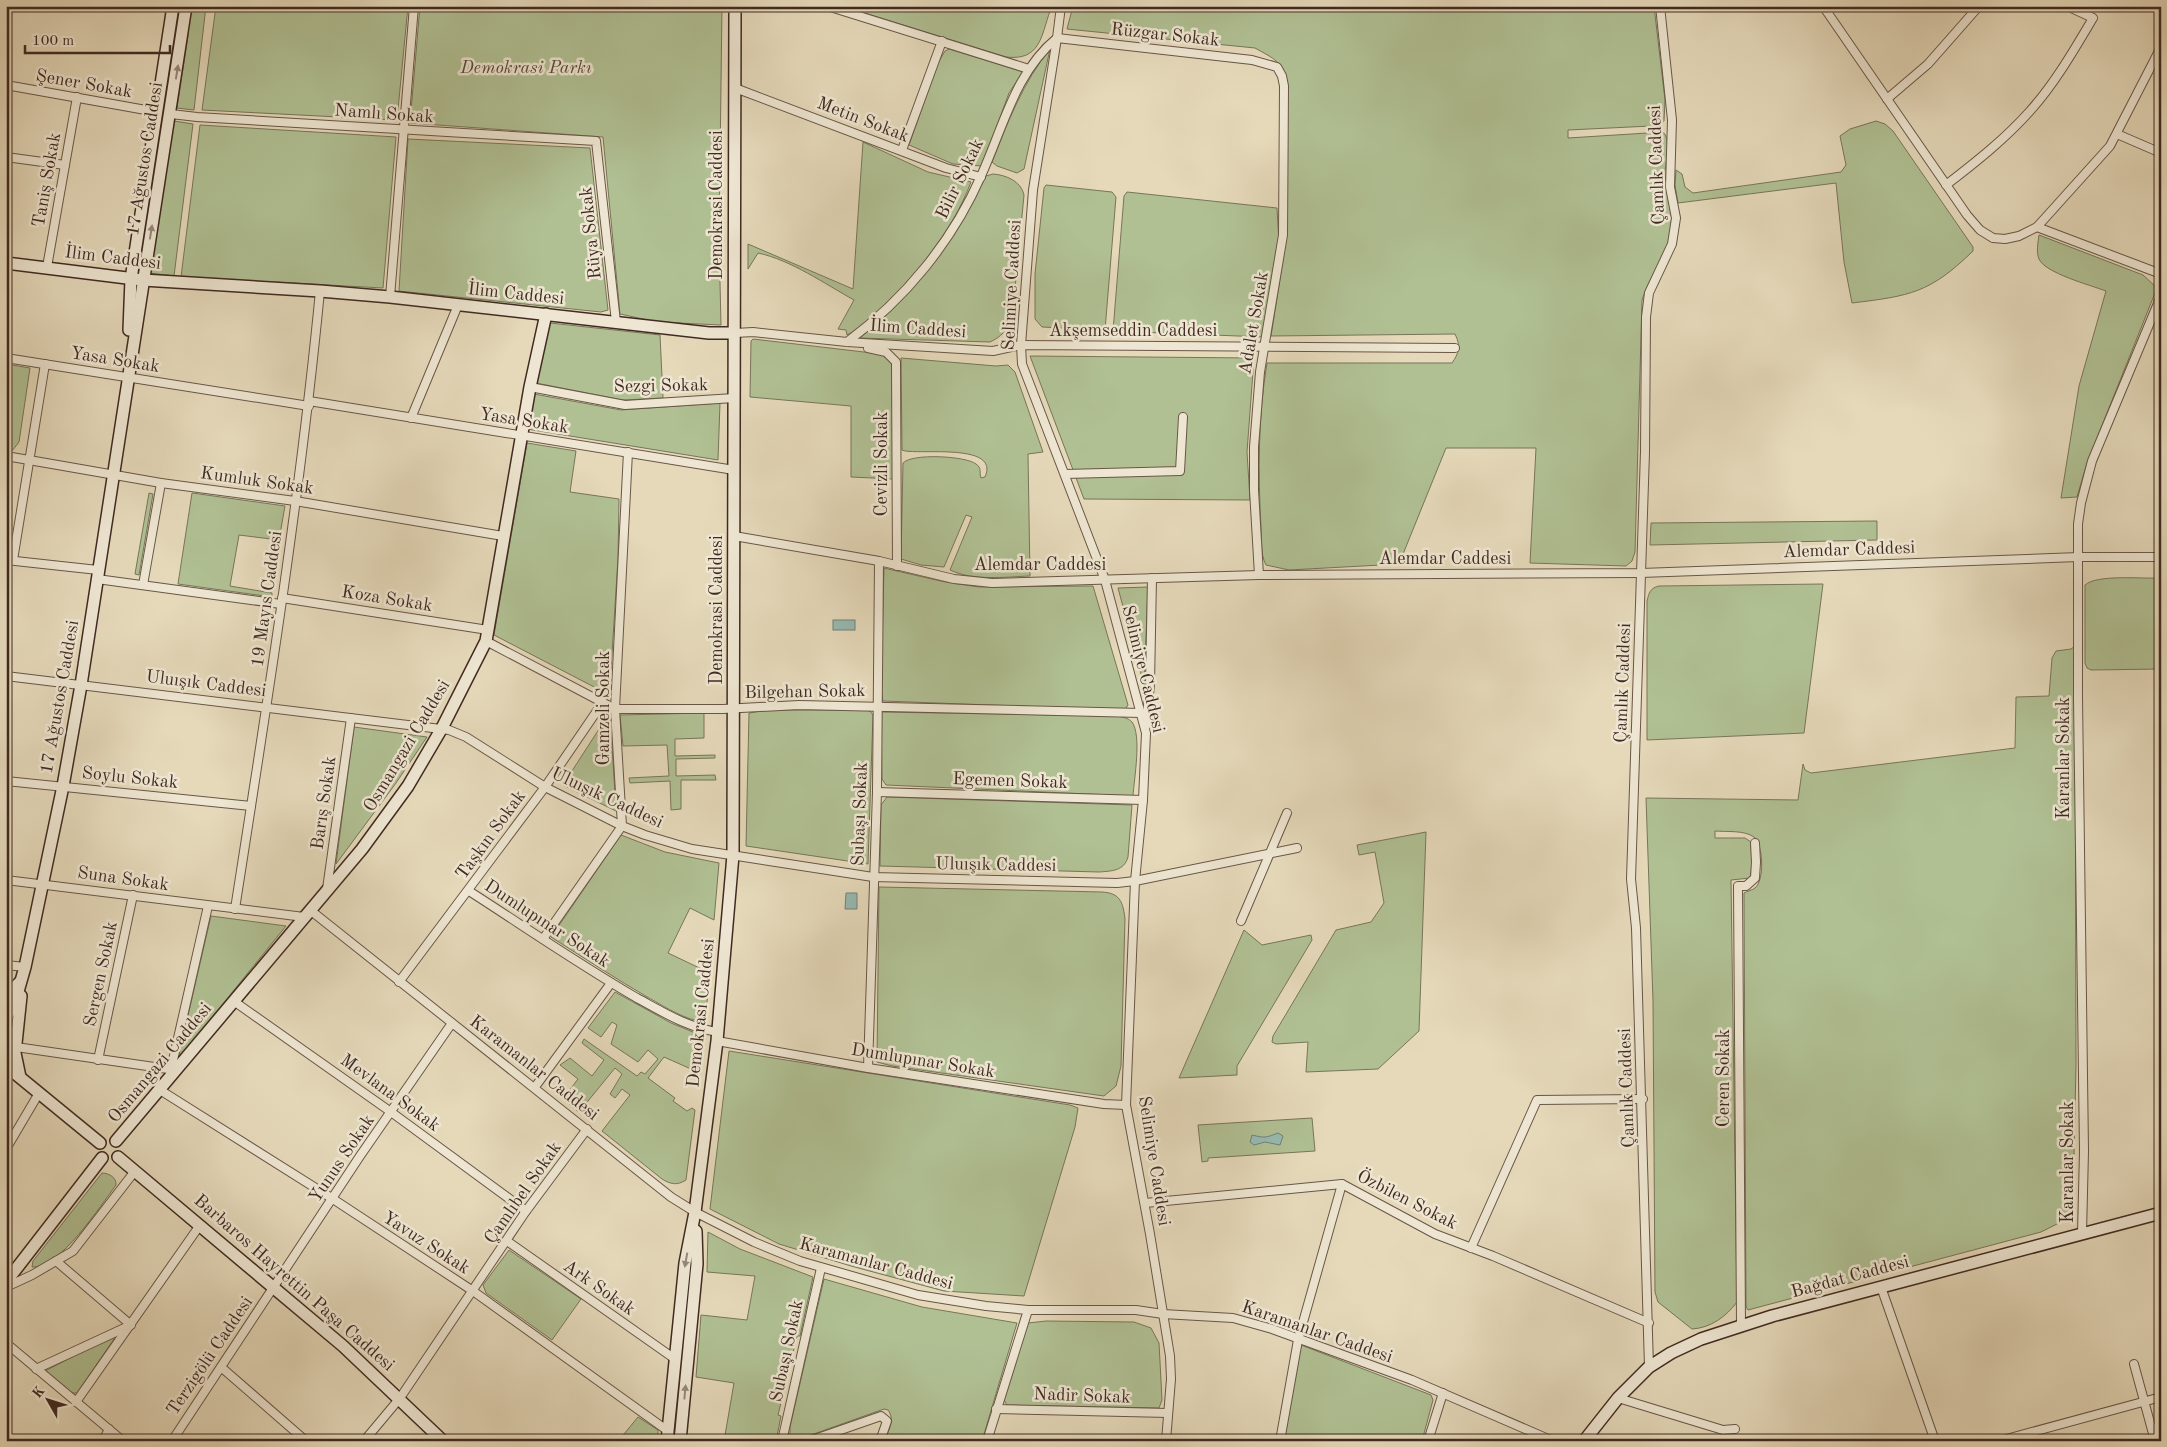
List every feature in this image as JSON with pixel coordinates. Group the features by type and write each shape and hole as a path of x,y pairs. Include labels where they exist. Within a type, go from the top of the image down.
{"street":[{"name":"17 Ağustos Caddesi","path":"128,377 131,279 173,6"},
{"name":"17 Ağustos Caddesi","path":"6,1019 14,1004 25,967 63,786 81,685 143,280 171,114 186,6"},
{"path":"390,298 414,6"},
{"name":"Demokrasi Caddesi","path":"668,1436 684,1264 695,1212 717,1036 733,855 735,6"},
{"path":"828,6 1029,69"},
{"path":"1057,38 1061,6"},
{"name":"Çamlık Caddesi","path":"1650,1367 1643,1099 1636,928 1631,879 1647,304 1649,293 1672,244 1676,218 1670,186 1672,120 1660,6"},
{"path":"1823,6 1946,185 1980,230 1993,238 2005,239 2019,236 2037,227 2110,146 2118,134 2161,47"},
{"path":"1887,99 1928,64 1979,6"},
{"path":"1946,185 1991,148 2031,109 2071,55 2093,18 2067,6"},
{"name":"Rüzgar Sokak","path":"1057,38 1252,60 1277,68 1282,76"},
{"name":"Bilir Sokak","path":"846,342 887,309 921,272 958,222 981,177 1014,97 1029,69 1042,50 1057,38"},
{"name":"Selimiye Caddesi","path":"1057,38 1033,190 1021,345 1022,364 1105,580 1146,733 1143,800 1135,881 1126,1105 1145,1203 1170,1356 1171,1379 1166,1441"},
{"path":"902,150 942,41"},
{"name":"Adalet Sokak","path":"1259,575 1254,490 1256,402 1283,235 1284,86 1282,76"},
{"name":"Şener Sokak","path":"6,85 158,112"},
{"name":"Metin Sokak","path":"735,88 946,168 981,177"},
{"name":"Taniş Sokak","path":"47,267 78,98"},
{"name":"Namlı Sokak","path":"171,114 596,141"},
{"path":"2118,134 2161,154"},
{"name":"Rüya Sokak","path":"596,141 616,322"},
{"path":"6,157 65,165"},
{"path":"2037,227 2161,274"},
{"name":"İlim Caddesi","path":"6,263 131,279 320,291 709,333 753,332 846,342 993,351 1021,345"},
{"name":"19 Mayıs Caddesi","path":"235,910 267,706 309,404 320,291"},
{"name":"Karanlar Sokak","path":"2082,1234 2084,1151 2078,698 2080,557 2078,524 2081,503 2092,461 2161,296"},
{"path":"411,418 458,305"},
{"name":"Osmangazi Caddesi","path":"116,1141 380,826 408,786 442,728 487,636 521,435 546,314"},
{"name":"Cevizli Sokak","path":"846,342 886,352 896,362 897,566"},
{"name":"Akşemseddin Caddesi","path":"1021,345 1454,348"},
{"name":"Yasa Sokak","path":"6,358 411,418 734,470"},
{"path":"45,364 30,460 10,560 97,575"},
{"name":"Sezgi Sokak","path":"530,387 625,405 734,398"},
{"path":"1065,474 1180,471 1183,417"},
{"name":"Gamzeli Sokak","path":"622,826 615,709 628,452"},
{"name":"Kumluk Sokak","path":"6,456 161,483 295,501 503,536"},
{"path":"143,585 161,483"},
{"name":"Alemdar Caddesi","path":"734,536 879,561 954,579 977,582 1259,575 1641,573 2080,557 2161,557"},
{"name":"Subaşı Sokak","path":"868,1068 877,792 879,561"},
{"name":"Koza Sokak","path":"97,575 143,585 281,601 487,636"},
{"path":"1146,733 1150,684 1152,578"},
{"path":"487,636 615,709"},
{"name":"Uluışık Caddesi","path":"6,676 442,728 466,737 545,787 622,826 670,843 873,877 1117,883 1297,848"},
{"name":"Taşkın Sokak","path":"399,982 545,787 603,702"},
{"name":"Bilgehan Sokak","path":"615,709 734,708 800,705 1141,713"},
{"name":"Barış Sokak","path":"326,891 351,718"},
{"name":"Soylu Sokak","path":"6,781 251,806"},
{"name":"Egemen Sokak","path":"877,792 1143,800"},
{"path":"1241,920 1287,813"},
{"path":"543,939 622,826"},
{"name":"Ceren Sokak","path":"1741,1325 1738,886 1746,886 1755,878 1755,843"},
{"name":"Suna Sokak","path":"6,880 133,895 235,910 307,913"},
{"name":"Dumlupınar Sokak","path":"469,891 611,983 674,1018 717,1036 868,1068 1104,1104 1126,1105"},
{"name":"Sergen Sokak","path":"98,1060 133,895"},
{"path":"16,1047 174,1070 208,906"},
{"name":"Karamanlar Caddesi","path":"307,913 535,1087 653,1182 695,1212 754,1242 820,1268 918,1295 986,1306 1028,1310 1136,1310 1163,1314 1233,1318 1272,1329 1412,1380 1554,1441"},
{"path":"6,965 25,967"},
{"path":"6,996 22,980"},
{"path":"20,1077 16,1047 22,980"},
{"path":"535,1087 611,983"},
{"name":"Mevlana Sokak","path":"234,1002 391,1112 526,1211"},
{"name":"Yunus Sokak","path":"274,1288 452,1023"},
{"path":"6,1066 100,1143"},
{"name":"Yavuz Sokak","path":"160,1090 333,1199 473,1291 668,1436"},
{"path":"6,1149 39,1093"},
{"path":"1471,1248 1536,1100 1643,1099"},
{"name":"Çamlıbel Sokak","path":"364,1441 400,1398 526,1211 586,1129"},
{"path":"107,1139 116,1141 120,1150 118,1157 112,1160 102,1158 98,1149 100,1143 107,1139"},
{"name":"Barbaros Hayrettin Paşa Caddesi","path":"118,1157 343,1346 400,1398 443,1441"},
{"path":"6,1282 102,1158"},
{"path":"6,1287 73,1251 135,1171"},
{"path":"1280,1441 1298,1340 1342,1184"},
{"name":"Özbilen Sokak","path":"1145,1203 1342,1184 1435,1234 1650,1323"},
{"name":"Demokrasi Caddesi","path":"680,1441 697,1264 695,1212"},
{"name":"Bağdat Caddesi","path":"1584,1441 1618,1398 1650,1367 1690,1343 1741,1325 2161,1213"},
{"path":"76,1402 200,1225"},
{"name":"Ark Sokak","path":"507,1241 675,1359"},
{"path":"56,1261 130,1325"},
{"name":"Subaşı Sokak","path":"782,1441 820,1268"},
{"path":"1881,1287 1936,1441"},
{"name":"Terzigölü Caddesi","path":"172,1441 274,1288"},
{"path":"987,1441 1028,1310"},
{"path":"36,1369 130,1325"},
{"path":"6,1343 123,1441"},
{"path":"2134,1364 2155,1441"},
{"path":"221,1367 306,1441"},
{"path":"1428,1441 1443,1393"},
{"path":"1999,1441 2161,1397"},
{"path":"1618,1398 1723,1430 1735,1429"},
{"name":"Nadir Sokak","path":"996,1409 1168,1413"},
{"path":"809,1441 881,1416 887,1421 880,1441"},
{"path":"103,1441 109,1429"}],"green space":[{"path":"190,6 206,6 194,110 177,108 188,36"},
{"path":"216,6 408,6 397,120 202,110"},
{"name":"Demokrasi Parkı","path":"420,6 722,6 719,240 721,325 657,322 620,314 603,137 410,123"},
{"path":"842,6 1035,6 1050,11 1041,38 1032,51 1026,55 1006,57"},
{"path":"1073,6 1654,6 1665,100 1664,121 1659,125 1651,126 1568,130 1568,138 1663,132 1667,141 1665,174 1672,225 1666,249 1642,300 1635,552 1632,561 1626,566 1530,563 1536,448 1446,448 1399,564 1289,570 1266,565 1262,546 1259,466 1260,424 1267,363 1452,363 1458,349 1457,338 1455,334 1271,336 1286,240 1287,84 1280,65 1273,58 1255,48 1067,29"},
{"path":"949,49 1023,72 1009,93 982,166 953,164 909,145 938,63 945,51"},
{"path":"1050,49 1024,169 1017,173 997,166 992,162 1010,117 1032,75"},
{"path":"174,121 193,124 174,276 149,273"},
{"path":"1876,121 1885,124 1893,131 1973,247 1973,251 1944,276 1918,290 1889,298 1852,303 1844,262 1836,183 1678,203 1675,185 1676,170 1682,174 1685,187 1693,193 1841,172 1846,165 1840,136 1850,129"},
{"path":"200,125 396,137 383,288 181,277"},
{"path":"408,139 590,148 608,310 601,312 399,291"},
{"path":"863,142 928,172 971,182 954,218 932,252 905,284 877,312 859,328 847,335 846,330 838,329 854,300 807,273 770,256 758,253 748,269 748,244 853,289"},
{"path":"993,174 1016,182 1024,195 1012,320 1006,330 990,342 860,338 899,302 932,264 960,223 986,176"},
{"path":"1046,185 1112,192 1116,197 1105,330 1042,327 1035,319 1035,274 1044,188"},
{"path":"1127,192 1277,208 1279,244 1263,337 1113,331 1124,196"},
{"path":"2039,235 2143,275 2157,288 2087,463 2077,497 2061,498 2079,386 2106,291 2059,274 2043,264 2039,259 2038,253"},
{"path":"550,323 660,335 663,398 623,400 536,383"},
{"path":"753,339 881,354 892,363 893,479 851,477 851,406 750,397 751,341"},
{"path":"1030,356 1254,358 1247,452 1250,500 1084,499"},
{"path":"901,358 996,366 1008,365 1015,372 1043,452 1028,454 1030,576 979,577 950,570 972,517 966,515 944,567 921,565 901,559 903,463 908,460 927,457 962,459 978,466 981,478 985,477 986,466 980,458 969,454 902,450"},
{"path":"6,364 30,368 19,442 12,451 6,453"},
{"path":"534,394 621,410 720,403 718,460 527,429"},
{"path":"527,443 576,451 570,492 619,499 618,558 611,670 598,689 494,635"},
{"path":"149,493 153,494 139,575 135,574"},
{"path":"192,493 285,506 279,540 239,535 230,586 272,593 272,597 178,584"},
{"path":"1877,521 1877,540 1650,545 1651,523"},
{"path":"884,568 945,582 979,587 1093,586 1128,705 1125,710 883,701 881,689"},
{"path":"2161,578 2161,669 2091,670 2087,668 2085,663 2085,585 2099,579"},
{"path":"1823,584 1804,733 1647,740 1647,601 1652,590 1659,586"},
{"path":"1148,587 1144,685 1118,588"},
{"path":"2075,646 2076,1065 2073,1201 2069,1218 2041,1232 1748,1310 1746,1307 1744,893 1754,889 1758,884 1762,862 1759,847 1754,837 1740,832 1715,831 1715,838 1745,838 1751,842 1752,866 1750,878 1731,880 1737,1302 1717,1321 1692,1329 1658,1302 1655,1292 1653,1001 1646,798 1798,800 1803,764 1805,770 1811,773 2015,748 2016,697 2049,696 2052,658 2056,651 2071,649"},
{"path":"768,710 865,710 870,711 873,715 868,864 746,846 749,713"},
{"path":"610,712 616,811 563,785"},
{"path":"881,712 1118,716 1125,718 1132,722 1137,737 1133,796 886,785 882,779"},
{"path":"704,713 704,738 675,739 675,756 715,755 715,758 676,759 676,776 715,775 716,780 681,780 681,809 671,810 670,781 630,783 629,778 669,776 667,745 623,746 620,715"},
{"path":"354,727 427,737 396,783 336,864"},
{"path":"887,797 1132,805 1128,857 1120,868 1113,871 1099,872 880,866 881,805"},
{"path":"1426,832 1419,1031 1378,1069 1306,1072 1308,1042 1276,1044 1272,1042 1273,1036 1336,930 1371,922 1384,903 1375,852 1359,855 1357,845"},
{"path":"621,835 665,852 719,863 714,920 690,908 668,953 710,973 705,1022 690,1019 669,1009 551,937"},
{"path":"879,887 1102,892 1117,896 1122,903 1125,919 1121,1066 1116,1086 1104,1096 892,1066 877,1062"},
{"path":"211,916 286,926 178,1059"},
{"path":"1244,930 1262,945 1311,935 1312,940 1237,1066 1237,1075 1179,1078"},
{"path":"615,992 671,1023 705,1037 700,1073 664,1057 648,1078 675,1098 673,1101 687,1111 692,1108 695,1110 686,1180 677,1184 662,1179 602,1131 630,1095 622,1089 615,1098 610,1094 622,1074 615,1068 579,1112 563,1099 578,1079 560,1065 570,1058 592,1076 604,1060 582,1043 584,1039 637,1076 641,1072 645,1074 658,1059 648,1050 638,1062 611,1044 617,1025 612,1022 601,1037 588,1028"},
{"path":"729,1051 1070,1105 1078,1108 1075,1127 1024,1296 944,1291 851,1266 779,1244 710,1209"},
{"path":"1312,1118 1315,1151 1208,1158 1208,1161 1202,1162 1198,1125"},
{"path":"102,1173 112,1176 116,1185 100,1207 66,1248 43,1265 32,1267 33,1261"},
{"path":"708,1232 740,1249 813,1277 800,1336 797,1336 778,1415 781,1416 776,1441 724,1441 734,1383 696,1377 701,1315 747,1320 755,1276 707,1272"},
{"path":"509,1250 581,1299 552,1340 486,1293 483,1285"},
{"path":"824,1279 922,1307 1017,1323 982,1441 884,1441 891,1417 888,1410 884,1409 793,1440 790,1435 790,1427"},
{"path":"1046,1321 1134,1322 1151,1328 1159,1343 1162,1400 1159,1408 1007,1405 1004,1400 1028,1323"},
{"path":"112,1336 114,1339 77,1393 72,1393 45,1371"},
{"path":"1301,1345 1431,1395 1433,1400 1422,1441 1284,1441"},
{"path":"638,1417 658,1430 658,1441 620,1439"}],"water":[{"path":"833,620 855,620 855,630 833,630"},
{"path":"846,893 857,893 857,909 845,909"},
{"path":"1278,1133 1283,1136 1280,1145 1265,1142 1254,1145 1250,1142 1252,1135 1265,1137"}]}
